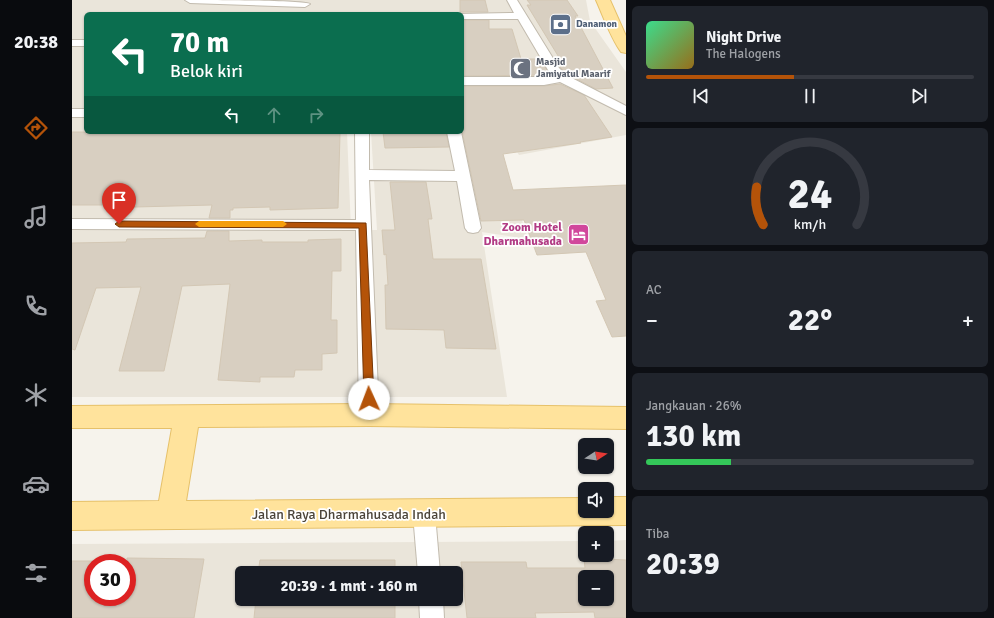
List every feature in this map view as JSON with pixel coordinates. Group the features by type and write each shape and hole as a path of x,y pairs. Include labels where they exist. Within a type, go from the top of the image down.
{"main road":[{"path":"603,0 616,31 626,49"},
{"path":"72,417 369,415 626,418"},
{"path":"170,515 188,417"},
{"name":"Jalan Raya Dharmahusada Indah","path":"72,516 626,511"}],"street":[{"path":"190,0 306,6"},
{"path":"512,0 554,70 562,78 626,111"},
{"path":"464,16 521,16"},
{"path":"72,42 84,43"},
{"path":"464,81 544,81 562,78"},
{"path":"72,113 84,113"},
{"path":"362,134 363,225 369,415"},
{"path":"454,134 473,228"},
{"path":"362,175 463,176"},
{"path":"72,224 363,225"},
{"path":"424,514 428,566"},
{"path":"431,606 432,618"}],"shaded area":[{"path":"72,0 586,0 590,21 626,72 626,135 519,155 508,138 496,140 528,239 482,232 507,397 72,397"},
{"path":"626,540 626,618 72,618 72,544 578,541 578,562 614,562 614,541"}],"building":[{"path":"460,0 485,0 488,12 460,12"},
{"path":"527,0 567,0 578,16 575,16 613,88 596,89 567,74 560,67 555,59 560,59 527,5 531,5"},
{"path":"464,20 489,20 489,29 512,29 521,59 540,59 550,75 464,76"},
{"path":"560,84 584,95 612,137 503,154 513,190 626,185 626,336 612,337 596,301 606,300 586,252 537,255 524,220 481,221 463,134 464,134 464,86 544,86"},
{"path":"72,132 84,132 84,134 340,134 338,208 270,210 270,207 233,208 233,210 230,210 230,218 209,218 212,205 135,207 130,208 129,211 111,211 112,208 104,208 105,205 72,205"},
{"path":"383,134 446,134 449,147 385,148"},
{"path":"390,182 426,182 432,219 428,219 433,259 481,259 496,349 446,348 444,330 386,329 385,285 388,285 386,254 384,255 382,230 395,230"},
{"path":"207,231 229,231 229,241 262,240 262,242 308,242 308,240 341,239 341,271 332,271 331,320 337,320 337,353 322,354 322,370 295,370 294,377 260,377 260,382 218,380 230,284 182,286 164,371 119,371 141,287 96,288 75,350 72,349 72,243 126,242 127,239 205,238"},
{"path":"136,558 204,559 194,618 72,618 72,561 84,561 84,606 136,606"},
{"path":"614,559 626,560 626,618 595,618 594,612 535,613 536,618 467,618 463,566 461,566 461,562 526,562 527,568 585,568 584,562 614,562"},
{"path":"260,560 395,560 395,566 259,566"},
{"path":"255,606 395,606 395,618 254,618"}],"slow traffic":[{"path":"199,224 283,224"}],"place":[{"name":"Danamon","path":"560,24"},
{"name":"Masjid Jamiyatul Maarif","path":"521,68"},
{"name":"Zoom Hotel Dharmahusada","path":"578,234"}],"route":[{"path":"119,224 363,225 369,399"}]}
